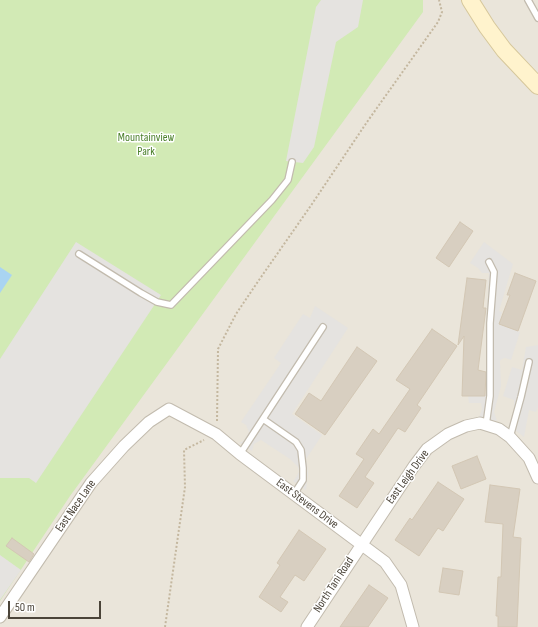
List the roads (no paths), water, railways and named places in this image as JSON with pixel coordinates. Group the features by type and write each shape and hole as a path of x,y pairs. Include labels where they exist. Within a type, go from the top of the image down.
{"main road":[{"path":"470,0 504,50 538,86"}],"street":[{"name":"East Stevens Drive","path":"169,409 216,434 240,454 385,562 401,585 413,627"},
{"name":"East Nace Lane","path":"0,618 91,483 124,446 149,422 169,409"},
{"name":"East Leigh Drive","path":"362,544 427,449 448,434 466,426 480,423 498,429 510,438 529,458 538,478"},
{"name":"North Tani Road","path":"307,627 362,544"}],"lane":[{"path":"528,0 538,18"},
{"path":"79,254 140,293 157,302 171,305 276,195 288,180 292,162"},
{"path":"486,425 490,396 490,323 494,272 489,262"},
{"path":"240,454 322,327"},
{"path":"510,438 522,397 529,362"},
{"path":"263,419 296,442 301,450 303,480 294,494"}],"water":[{"path":"0,267 12,275 0,293"}],"park label":[{"name":"Mountainview Park","path":"146,145"}]}
